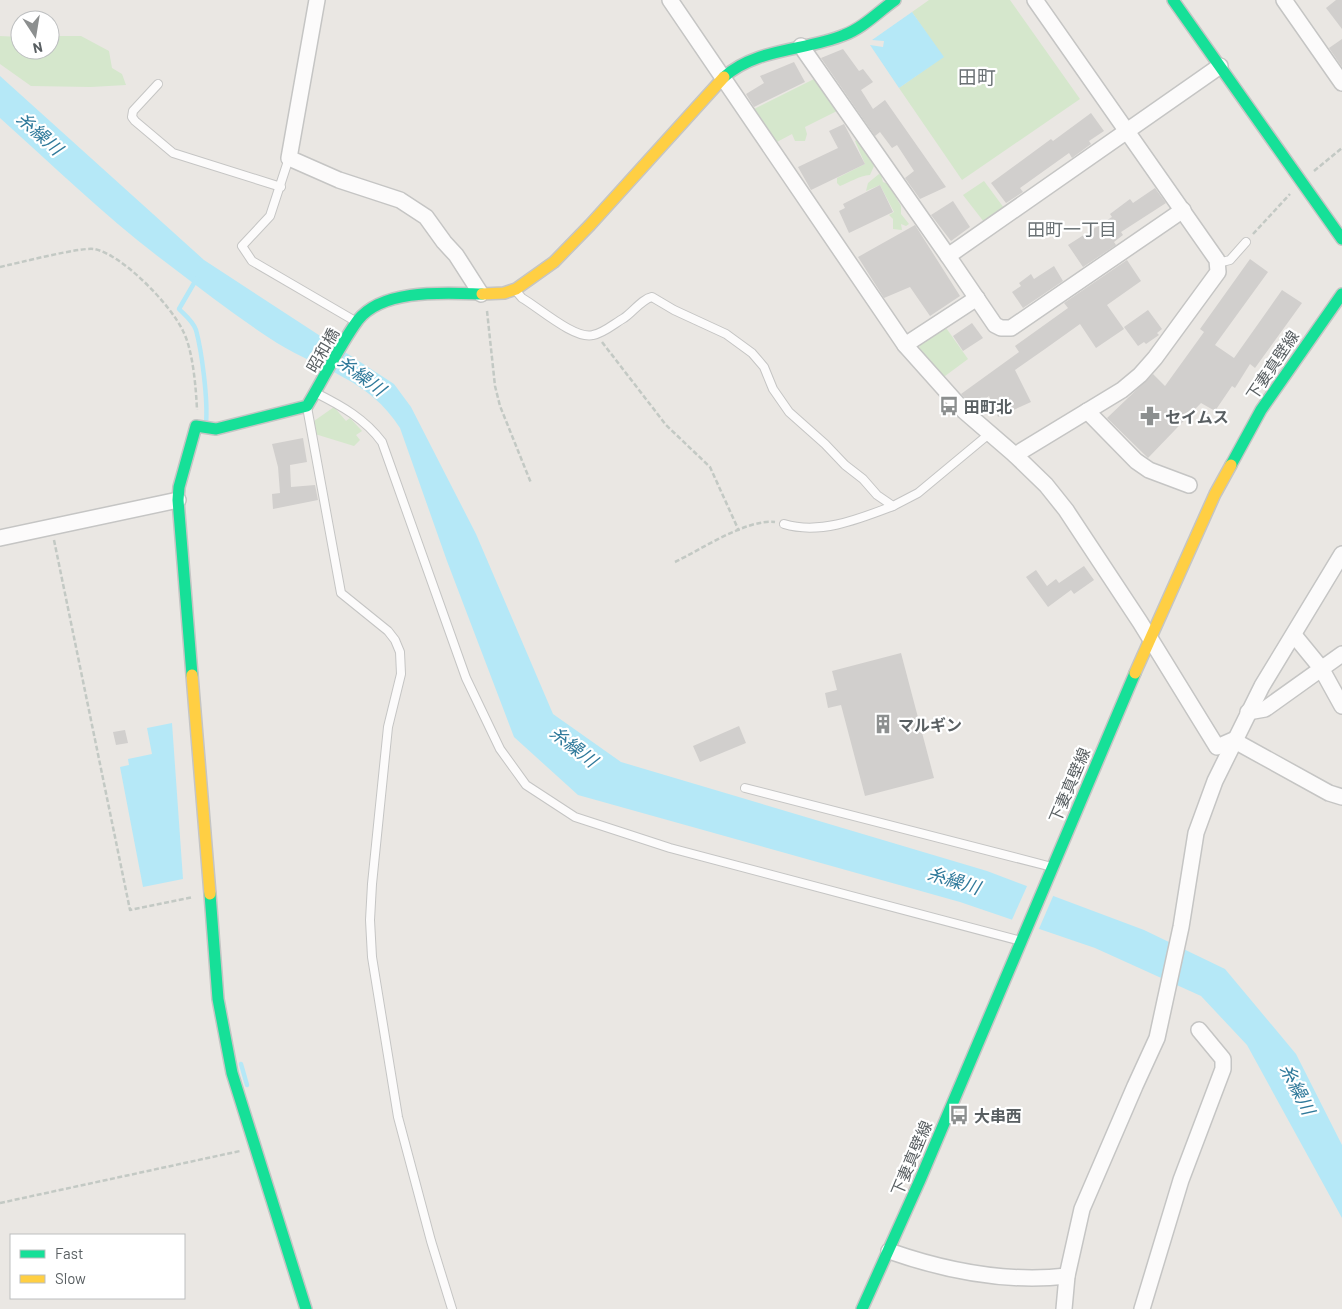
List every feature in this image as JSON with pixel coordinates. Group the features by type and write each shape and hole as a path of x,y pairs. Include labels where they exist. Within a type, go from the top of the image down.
{"street":[{"path":"317,0 289,158 339,180 400,200 426,217 484,294"},
{"path":"670,0 905,345 939,385 989,434 1015,455 1046,485 1066,510 1150,638 1216,747 1234,740"},
{"path":"515,290 541,271 580,236 722,77 733,68 755,59 846,35 895,0"},
{"path":"1015,455 1122,390 1140,375 1156,358 1218,272 1218,263 1183,210 1035,0"},
{"path":"1173,0 1342,239"},
{"path":"1284,0 1342,83"},
{"path":"801,46 995,325 1001,328 1011,328 1183,210"},
{"path":"948,256 1220,66"},
{"name":"昭和橋","path":"307,406 355,326 368,309 396,298 429,294 484,294 515,290"},
{"name":"下妻真壁線","path":"862,1309 889,1251 1150,638 1215,494 1244,439 1289,367 1342,294"},
{"path":"905,345 977,298"},
{"path":"306,1309 224,1038 218,999 209,894 178,500 179,487 204,428 307,406"},
{"path":"1087,411 1136,461 1149,470 1189,485"},
{"path":"0,538 178,500"},
{"path":"1064,1309 1067,1276 1082,1208 1157,1038 1168,996 1196,833 1215,781 1248,712 1342,554"},
{"path":"1294,635 1321,668 1342,706"},
{"path":"1248,712 1265,709 1342,654"},
{"path":"1234,740 1329,793 1342,797"},
{"path":"1142,1309 1181,1180 1223,1069 1223,1059 1199,1030"},
{"path":"889,1251 932,1266 999,1277 1038,1280 1067,1276"}],"lane":[{"path":"158,84 133,111 132,117 135,121 174,153 281,187"},
{"path":"289,158 270,216 242,246 252,261 355,326"},
{"path":"1218,263 1230,260 1248,239"},
{"path":"515,290 522,298 577,333 592,336 597,334 635,311 652,296 674,310 726,334 752,353 764,367 773,389 789,412 825,444 845,465 863,479 877,495 892,506"},
{"path":"317,390 363,420 382,442 466,678 500,749 526,785 575,817 654,842 1022,938"},
{"path":"307,406 341,593 388,631 395,640 400,652 401,674 388,727 372,884 370,920 372,957 398,1117 431,1241 452,1309"},
{"path":"784,524 809,530 834,525 892,506 918,494 989,434"},
{"path":"745,788 1050,870"}],"path":[{"path":"1248,239 1302,183 1342,148"},
{"path":"0,267 92,248 108,253 124,265 153,292 183,330 188,342 196,398 204,428"},
{"path":"484,294 495,386 503,414 531,483"},
{"path":"597,334 610,355 666,424 710,467 739,531"},
{"path":"675,562 761,522 784,524"},
{"path":"51,527 130,910 209,894"},
{"path":"0,1203 256,1148"}],"green space":[{"path":"929,0 1010,0 1080,99 962,180 899,88 943,57 912,12"},
{"path":"0,36 10,36 10,60 60,60 60,36 81,36 109,51 112,68 122,74 126,85 91,87 31,86 0,64"},
{"path":"814,79 837,111 805,127 807,134 805,141 795,141 792,134 775,143 752,110"},
{"path":"859,138 864,143 863,150 866,151 874,166 870,175 840,186 837,183 837,178 865,164 855,141"},
{"path":"879,174 883,182 888,184 901,206 901,214 909,224 906,226 901,224 902,230 893,229 893,219 889,215 894,212 880,185 866,191 868,183"},
{"path":"984,181 1004,208 984,222 963,195"},
{"path":"944,325 968,359 941,379 919,352 920,341"},
{"path":"334,407 346,421 350,418 362,431 356,435 360,440 354,446 315,434 314,421"}],"water":[{"path":"912,12 944,57 899,88 870,45 883,47 884,41 872,40"},
{"name":"糸繰川","path":"0,76 204,260 394,384 411,407 476,534 553,714 621,762 987,871 1144,930 1225,969 1296,1054 1342,1145 1342,1218 1247,1045 1201,996 1095,948 960,902 578,795 514,737 447,561 400,428 388,411 360,387 294,353 250,325 149,250 106,213 0,118"},
{"path":"172,723 183,879 143,887 120,767 129,765 128,759 152,754 147,728"}],"pier":[{"path":"1028,884 1054,894 1038,931 1011,922"}],"building":[{"path":"1336,0 1342,0 1342,29 1326,8"},
{"path":"1342,39 1342,67 1329,48"},
{"path":"843,49 859,71 863,69 873,82 861,90 873,109 885,100 946,187 920,199 905,178 914,171 897,145 892,148 880,132 875,136 821,58"},
{"path":"794,62 805,82 754,107 746,94 764,83 760,76"},
{"path":"1091,113 1104,131 1089,141 1091,144 1072,158 1069,153 1020,188 1023,192 1006,203 991,183 1051,139 1053,141"},
{"path":"844,124 865,164 811,190 798,167 838,148 829,131"},
{"path":"880,185 893,212 849,233 839,211 845,208 843,204"},
{"path":"1155,188 1166,203 1121,232 1123,235 1114,242 1116,245 1083,267 1068,245 1112,217 1110,214 1130,199 1133,203"},
{"path":"953,201 970,227 951,241 931,215"},
{"path":"915,225 960,296 930,316 910,287 884,298 858,257"},
{"path":"1250,259 1268,272 1215,345 1234,358 1282,290 1302,303 1255,368 1250,364 1235,388 1232,386 1215,411 1201,403 1148,458 1107,418 1153,374 1165,386 1204,332 1200,329"},
{"path":"1127,260 1141,281 1107,305 1124,329 1096,348 1080,324 1015,370 1031,402 998,417 989,396 974,408 961,394 1019,352 1015,346 1068,308 1064,303"},
{"path":"1054,266 1063,281 1023,308 1012,292 1021,286 1019,283 1031,274 1034,279"},
{"path":"1148,310 1162,329 1157,333 1159,335 1146,344 1144,342 1138,346 1124,327"},
{"path":"972,323 983,338 963,351 953,336"},
{"path":"303,438 307,462 290,465 291,487 315,485 318,500 273,509 272,494 280,493 278,467 272,444"},
{"path":"1084,566 1094,580 1074,594 1071,590 1048,607 1026,577 1036,570 1047,586 1056,579 1059,583"},
{"name":"マルギン","path":"901,653 934,778 865,796 841,705 828,708 825,693 837,690 832,671"},
{"path":"739,726 746,743 700,762 693,746"},
{"path":"125,730 128,743 116,745 113,732"}],"waterway":[{"path":"197,278 179,309 189,318 196,330 205,389 206,423"},
{"path":"241,1064 247,1085"}],"traffic: fast":[{"path":"724,77 751,60 829,40 851,32 895,0"},
{"path":"1173,0 1342,239"},
{"path":"192,675 178,500 179,487 196,426 216,429 307,406 358,320 369,310 383,302 399,297 434,293 482,294"},
{"path":"1231,465 1261,410 1342,294"},
{"path":"862,1309 920,1180 1135,673"},
{"path":"210,894 218,999 232,1073 306,1309"}],"traffic: slow":[{"path":"482,294 504,293 516,289 554,262 724,77"},
{"path":"1135,673 1215,494 1231,465"},
{"path":"192,675 210,894"}],"place":[{"name":"田町北","path":"949,406"},
{"name":"セイムス","path":"1150,416"},
{"name":"マルギン","path":"883,724"},
{"name":"大串西","path":"959,1115"}],"district":[{"name":"田町","path":"977,76"},
{"name":"田町一丁目","path":"1072,229"}]}
